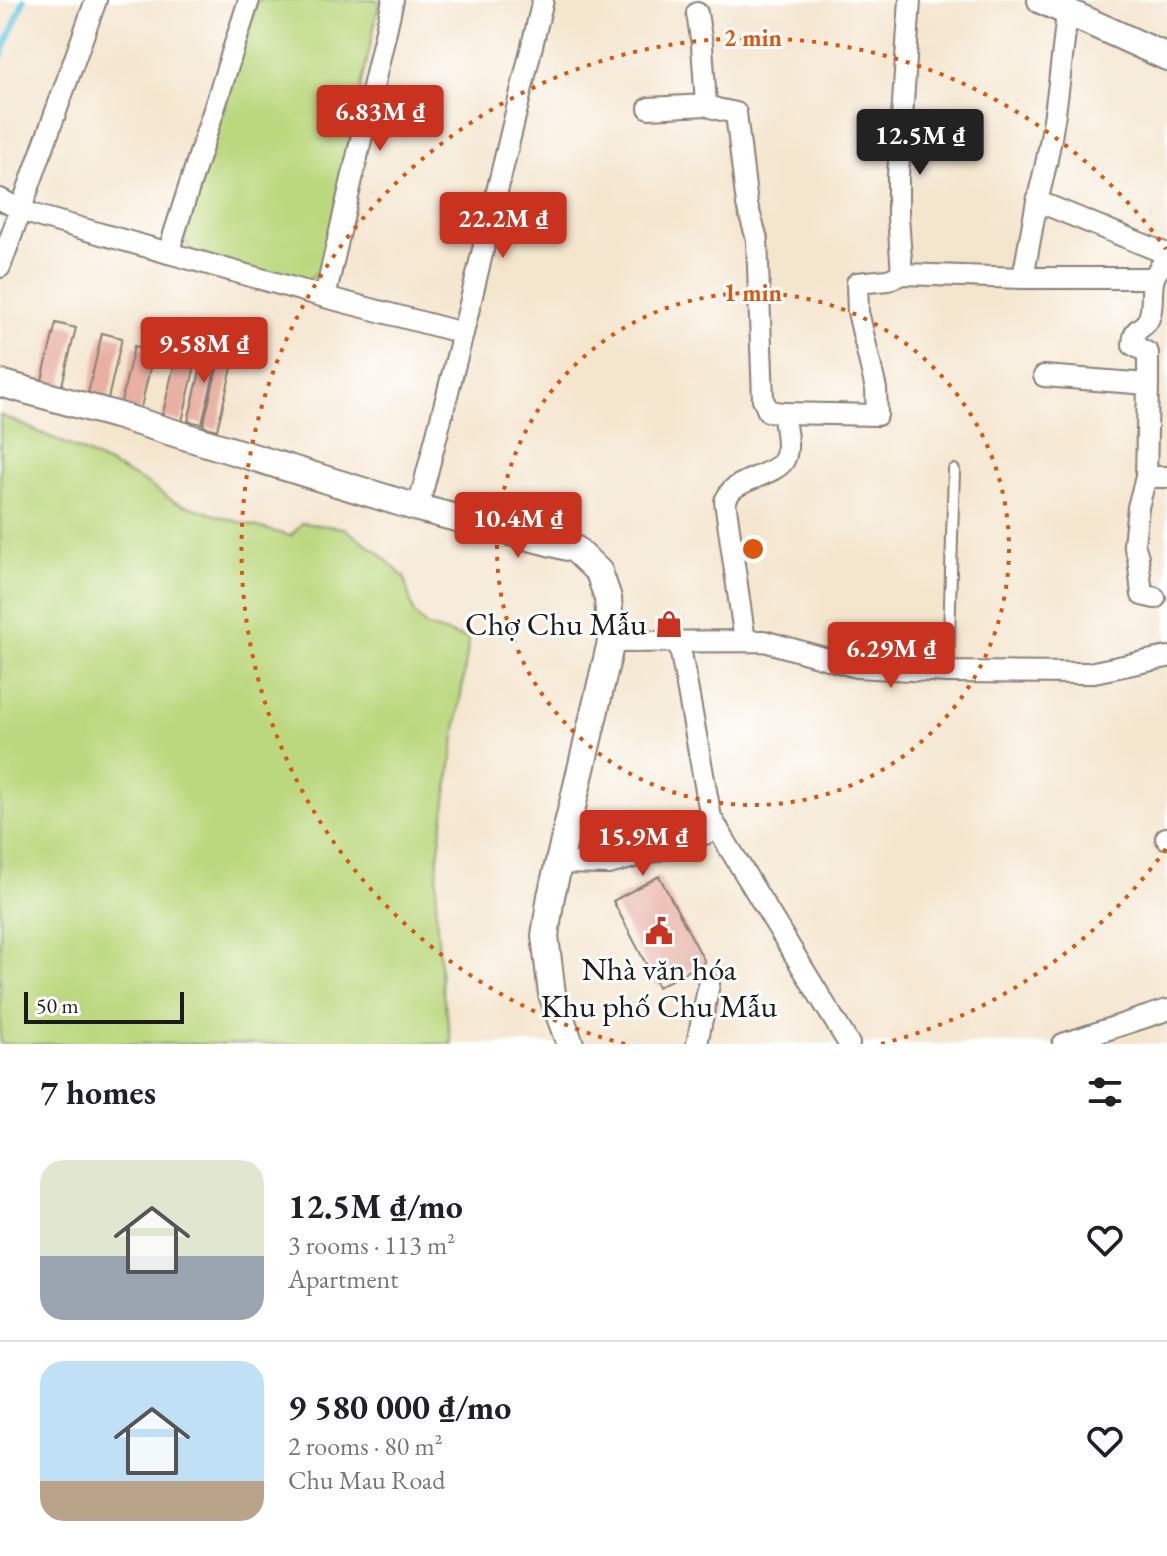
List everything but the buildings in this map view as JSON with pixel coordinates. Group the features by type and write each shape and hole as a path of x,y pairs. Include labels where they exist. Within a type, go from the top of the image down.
{"street":[{"path":"0,267 8,203 96,0"},
{"path":"168,253 249,0"},
{"path":"325,297 393,0"},
{"path":"418,508 543,0"},
{"path":"902,274 898,176 910,0"},
{"path":"1041,0 1070,6 1167,57"},
{"path":"1023,278 1037,201 1046,171 1070,6"},
{"path":"697,13 706,105"},
{"path":"649,108 706,105 736,113 747,205 757,239 763,399 768,411 877,415 876,389 858,312 857,283 888,280 902,274 1023,278 1160,270 1150,316 1134,333 1133,345 1158,353 1148,384 1146,477 1138,507 1134,544 1142,595 1155,598"},
{"path":"1037,201 1167,254"},
{"path":"8,203 41,217 463,333"},
{"path":"1044,376 1148,384"},
{"path":"0,383 116,415 418,508 575,549 599,572 608,598 611,642 545,936 552,994 570,1044"},
{"path":"745,641 725,501 730,491 781,466 786,456 783,413"},
{"path":"1146,477 1167,477"},
{"path":"611,642 764,641 856,667 948,672 1089,673 1167,657"},
{"path":"679,642 711,818 849,1044"},
{"path":"559,863 609,864 718,829"},
{"path":"697,1044 709,984"},
{"path":"1063,1044 1167,1010"}],"lane":[{"path":"948,672 954,470"}],"green space":[{"path":"258,0 380,0 324,260 316,274 301,283 193,255 184,236"},
{"path":"0,415 143,481 175,502 291,536 302,523 344,528 378,552 404,577 414,614 427,627 469,639 438,857 436,911 441,982 452,1044 0,1044"}],"waterway":[{"path":"0,59 24,0"}],"place":[{"name":"Chợ Chu Mẫu","path":"669,624"},
{"name":"Nhà văn hóa Khu phố Chu Mẫu","path":"659,931"}]}
